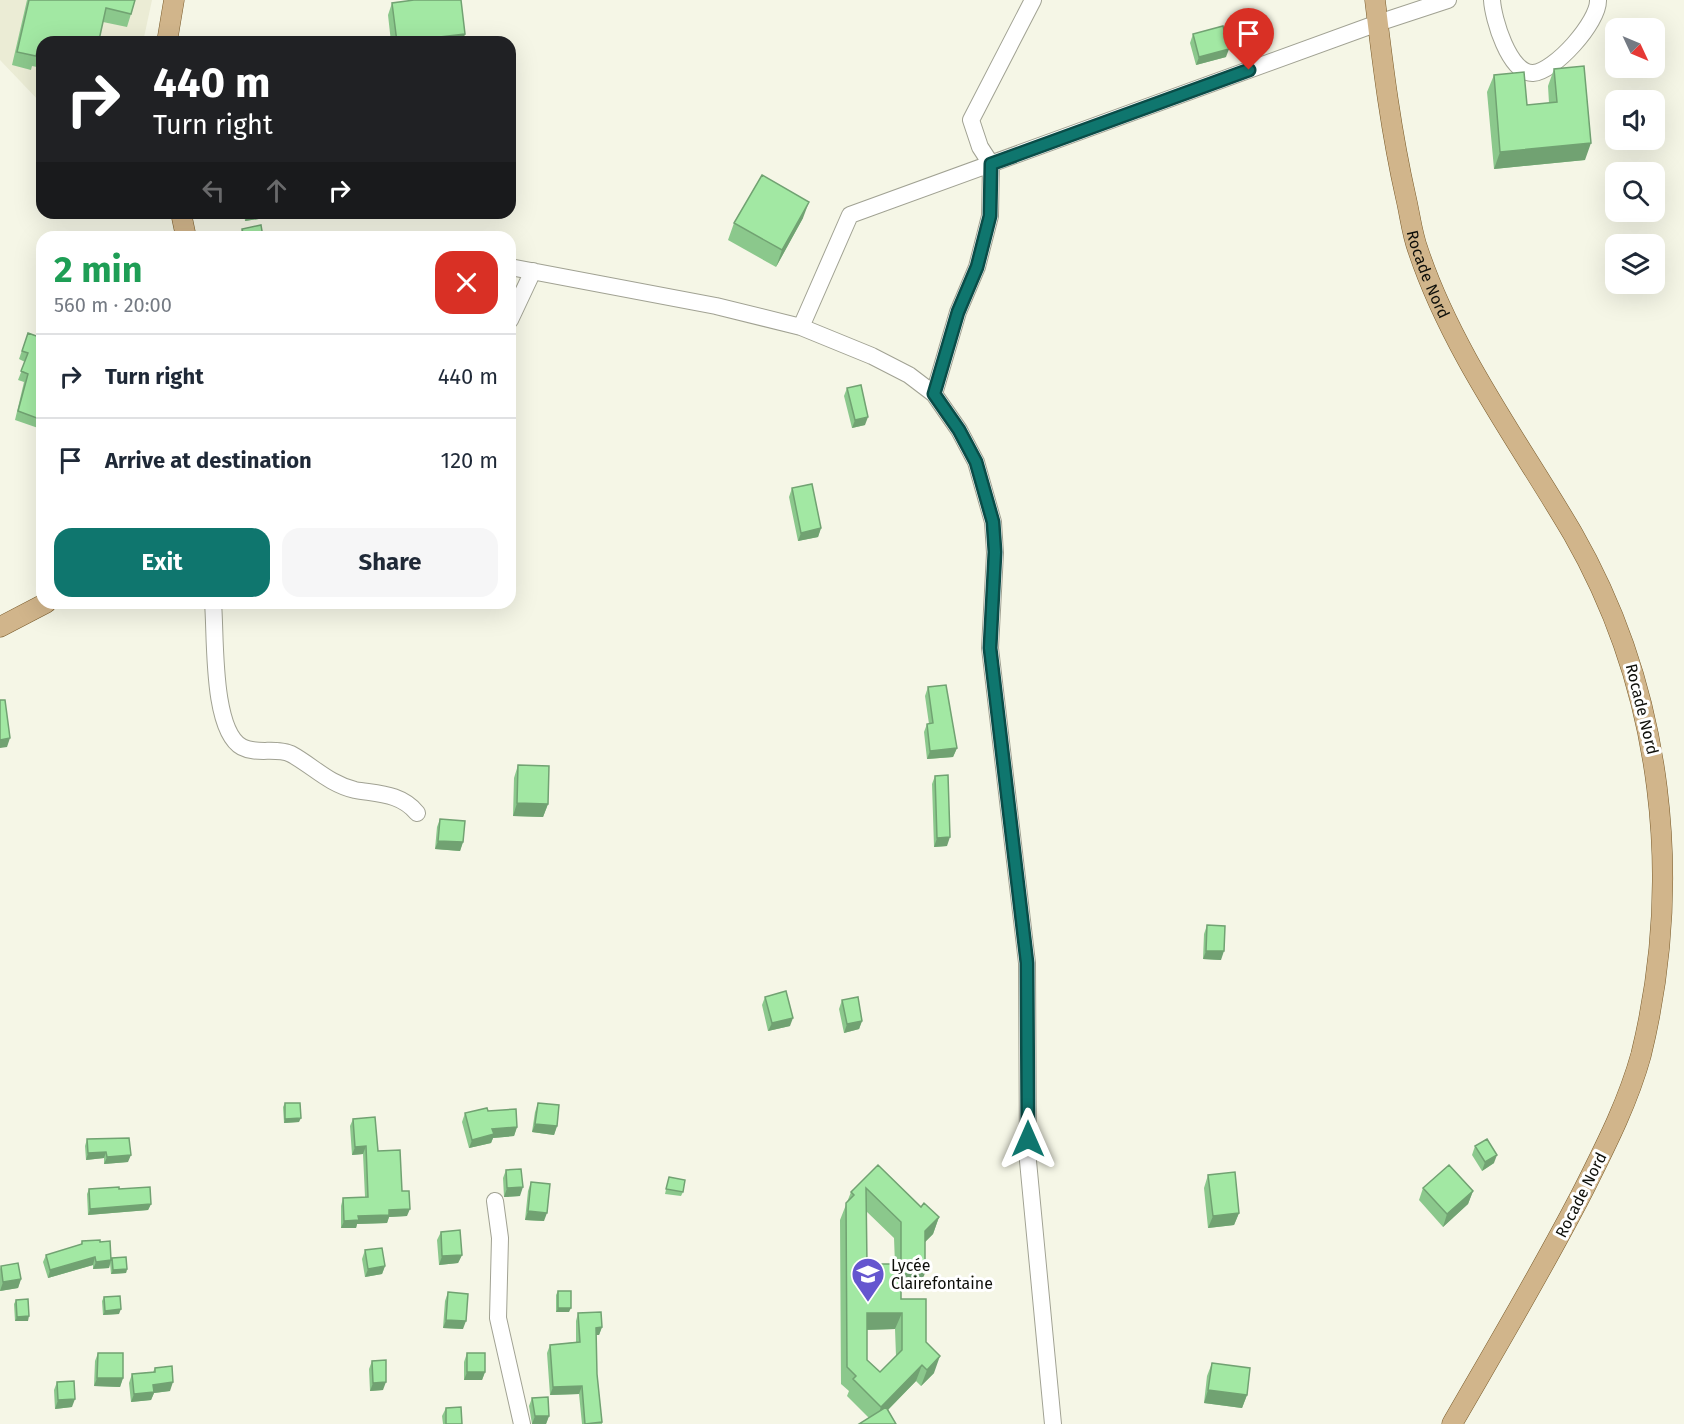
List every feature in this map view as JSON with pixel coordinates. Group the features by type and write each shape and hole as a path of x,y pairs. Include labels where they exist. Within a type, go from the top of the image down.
{"main road":[{"path":"168,36 174,0"},
{"name":"Rocade Nord","path":"1376,0 1391,132 1418,249 1468,359 1575,538 1619,628 1636,674 1648,717 1665,812 1666,898 1658,981 1641,1055 1616,1125 1556,1244 1452,1424"},
{"path":"0,627 36,608"}],"street":[{"path":"934,394 958,312 977,267 990,216 991,164 980,147 970,120 1033,0"},
{"path":"801,327 850,215 1378,23 1448,0"},
{"path":"1491,0 1492,10 1513,61 1523,70 1533,73 1543,69 1575,44 1590,26 1598,10 1598,0"},
{"path":"516,268 716,306 801,327 872,356 909,375 934,394 959,430 976,462 993,522 995,552 990,648 1027,963 1028,1161 1053,1424"},
{"path":"516,307 533,271"},
{"path":"213,609 214,663 219,698 227,725 240,747 289,753 337,784 390,795 405,801 417,813"},
{"path":"495,1201 500,1238 498,1318 522,1424"}],"shaded area":[{"path":"0,0 152,0 144,36 36,36 36,98 0,60"}],"building":[{"path":"29,0 135,0 131,14 106,8 100,36 36,36 36,56 17,52"},
{"path":"414,0 461,0 465,34 396,36 392,3"},
{"path":"1223,26 1229,49 1199,57 1193,34"},
{"path":"1584,66 1591,143 1500,152 1494,75 1524,72 1527,105 1557,102 1554,69"},
{"path":"762,175 809,202 782,250 734,223"},
{"path":"261,225 262,231 242,231 242,229"},
{"path":"28,333 36,336 36,418 18,411 28,374 21,371 28,353 22,351"},
{"path":"861,385 868,417 855,420 847,388"},
{"path":"812,484 821,528 801,533 792,488"},
{"path":"946,685 957,748 930,751 927,724 933,723 928,687"},
{"path":"0,700 5,700 10,738 0,740"},
{"path":"518,765 549,766 548,804 517,803"},
{"path":"948,775 950,837 937,838 935,776"},
{"path":"440,819 465,821 463,842 438,841"},
{"path":"1207,925 1225,926 1224,951 1206,951"},
{"path":"786,991 793,1018 772,1023 765,997"},
{"path":"858,997 862,1021 847,1024 842,1000"},
{"path":"285,1103 300,1103 301,1118 285,1119"},
{"path":"538,1103 559,1105 557,1126 535,1124"},
{"path":"487,1108 488,1111 516,1109 517,1127 492,1129 494,1134 472,1140 465,1113"},
{"path":"375,1117 378,1151 400,1150 402,1191 409,1191 410,1209 389,1210 389,1215 358,1216 359,1220 344,1221 343,1198 368,1197 366,1146 355,1147 353,1119"},
{"path":"129,1138 131,1155 107,1157 106,1152 88,1153 87,1139"},
{"path":"1487,1139 1497,1155 1485,1162 1475,1146"},
{"name":"Lycée Clairefontaine","path":"878,1165 921,1207 924,1203 939,1217 925,1231 925,1273 901,1274 901,1299 926,1299 926,1342 940,1356 927,1370 922,1365 881,1407 853,1379 856,1376 847,1367 846,1203 854,1195 851,1192","holes":["866,1188 901,1222 901,1264 867,1264","867,1313 902,1313 902,1350 880,1372 867,1360"]},
{"path":"1449,1165 1473,1191 1447,1214 1423,1188"},
{"path":"521,1169 523,1187 507,1188 506,1170"},
{"path":"1235,1172 1239,1213 1213,1216 1208,1175"},
{"path":"669,1177 685,1180 683,1192 666,1189"},
{"path":"531,1182 550,1184 547,1213 528,1211"},
{"path":"119,1187 119,1189 150,1187 151,1204 90,1209 89,1189"},
{"path":"460,1230 462,1255 442,1256 441,1232"},
{"path":"100,1240 100,1242 110,1241 111,1260 96,1262 95,1257 50,1270 46,1255 82,1244 82,1241"},
{"path":"382,1248 385,1266 368,1269 365,1250"},
{"path":"126,1257 127,1269 113,1270 112,1258"},
{"path":"18,1263 21,1279 3,1282 1,1266"},
{"path":"558,1291 571,1291 571,1308 558,1308"},
{"path":"448,1292 468,1294 466,1321 446,1320"},
{"path":"120,1296 121,1309 105,1311 104,1297"},
{"path":"28,1299 29,1316 17,1317 16,1300"},
{"path":"601,1312 602,1327 596,1328 597,1374 602,1422 585,1424 582,1386 553,1387 550,1345 580,1342 578,1313"},
{"path":"98,1353 123,1353 123,1378 97,1378"},
{"path":"467,1353 485,1353 485,1372 467,1372"},
{"path":"386,1360 386,1382 373,1383 372,1361"},
{"path":"1212,1363 1250,1368 1247,1395 1208,1390"},
{"path":"172,1366 173,1382 153,1385 154,1392 134,1394 132,1374 155,1372 155,1368"},
{"path":"74,1381 75,1399 58,1400 57,1382"},
{"path":"548,1397 549,1416 535,1416 532,1398"},
{"path":"461,1407 462,1424 446,1424 446,1408"},
{"path":"886,1407 896,1424 859,1424"}],"place":[{"name":"Lycée Clairefontaine","path":"868,1303"}],"route":[{"path":"1028,1139 1027,963 990,648 995,552 993,522 976,462 959,430 934,394 958,312 977,267 990,216 991,164 1249,70"}]}
